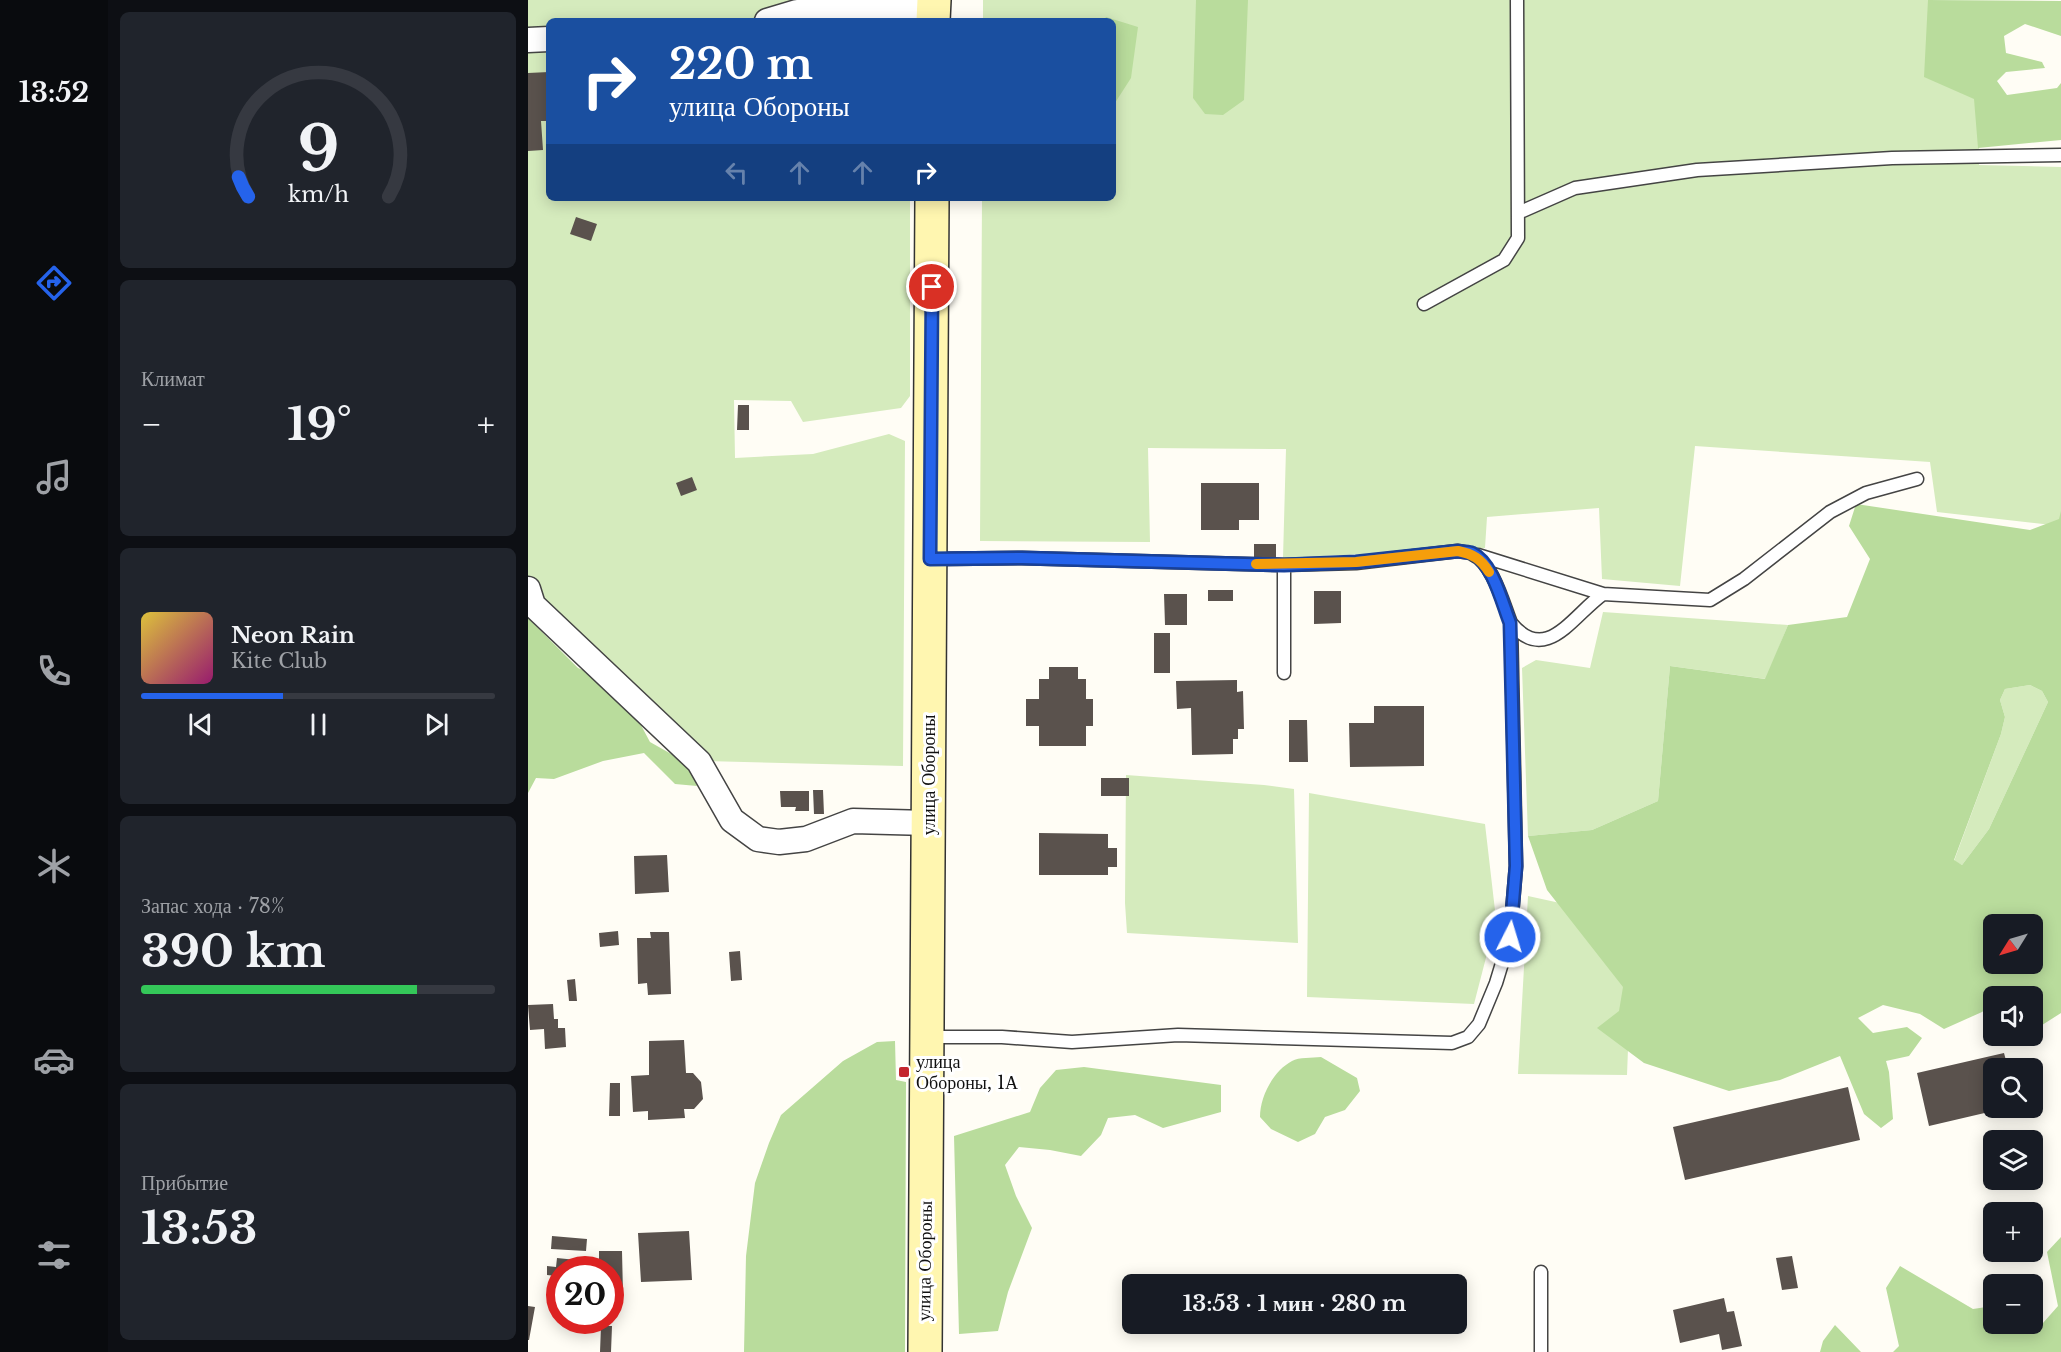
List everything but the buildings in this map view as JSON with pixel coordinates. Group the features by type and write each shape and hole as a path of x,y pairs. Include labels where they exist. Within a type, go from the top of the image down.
{"street":[{"path":"776,18 797,12 933,11"},
{"path":"528,40 546,39"},
{"name":"улица Обороны","path":"924,1352 932,201"},
{"path":"530,601 699,762 732,820 758,839 779,842 806,839 853,821 928,823"}],"lane":[{"path":"1424,304 1504,260 1518,238 1516,0"},
{"path":"1518,213 1575,188 1696,170 1892,158 2061,155"},
{"path":"930,559 1022,558 1284,565 1356,562 1458,551 1603,594 1710,600 1744,579 1830,512 1866,492 1917,479"},
{"path":"927,1037 1002,1037 1072,1042 1178,1035 1452,1043 1468,1036 1479,1024 1496,983 1510,937 1516,866 1510,623 1497,586 1484,564 1473,554"},
{"path":"1284,565 1284,673"},
{"path":"1510,623 1527,638 1551,639 1603,594"},
{"path":"1541,1272 1541,1352"}],"green space":[{"path":"528,0 910,0 910,18 546,18 546,201 910,201 910,396 901,408 803,422 791,401 734,400 735,458 813,454 889,434 905,441 903,766 705,761 528,614"},
{"path":"983,0 1931,0 1980,40 1979,165 2061,167 2061,526 1937,512 1930,462 1695,446 1680,586 1602,579 1599,508 1487,517 1485,548 1283,558 1286,449 1148,448 1150,542 980,541 982,201 1116,201 1116,18 983,18"},
{"path":"1196,0 1248,0 1244,100 1223,115 1205,114 1193,98"},
{"path":"1928,0 2061,1 2061,36 2025,24 2004,36 2006,53 2042,62 2045,68 2006,72 1997,81 2007,95 2057,88 2061,83 2061,140 1978,148 1974,99 1924,77"},
{"path":"1116,20 1138,27 1131,78 1116,101"},
{"path":"1856,504 2030,530 2059,519 2061,511 2061,1013 2043,1024 2043,986 1983,986 1983,1011 1944,1029 1920,1014 1883,1005 1858,1018 1873,1033 1907,1027 1922,1038 1909,1056 1886,1061 1893,1119 1881,1128 1864,1114 1840,1056 1780,1080 1729,1091 1644,1063 1597,1028 1619,1011 1623,987 1547,890 1528,836 1592,830 1658,801 1670,666 1765,679 1788,625 1847,617 1870,559 1849,526","holes":["2030,685 2042,691 2048,702 1989,829 1962,865 1954,860 2001,734 2005,717 2000,700 2005,689"]},
{"path":"1603,612 1788,625 1766,679 1670,666 1658,801 1592,830 1528,836 1522,668 1536,660 1590,668"},
{"path":"528,618 578,668 603,678 635,714 650,742 689,764 697,786 675,784 644,753 603,761 554,779 536,778 528,793"},
{"path":"2030,685 2042,691 2048,702 1989,829 1962,865 1954,861 2001,734 2005,717 2000,700 2005,689"},
{"path":"1126,775 1294,789 1298,943 1127,933 1125,903"},
{"path":"1309,793 1485,824 1496,919 1474,1004 1307,997"},
{"path":"1528,896 1633,919 1627,1075 1518,1074"},
{"path":"895,1041 896,1080 906,1082 905,1352 744,1352 746,1256 755,1183 781,1115 843,1061 877,1042"},
{"path":"1321,1057 1357,1078 1360,1091 1345,1110 1325,1117 1315,1134 1298,1142 1271,1129 1260,1117 1262,1101 1269,1085 1285,1065 1298,1059"},
{"path":"1084,1067 1221,1085 1221,1112 1163,1128 1135,1115 1108,1118 1101,1135 1081,1156 1019,1147 1005,1165 1016,1196 1032,1228 1008,1292 998,1331 959,1334 954,1136 1030,1112 1040,1088 1056,1070"},
{"path":"2061,1237 2061,1352 1893,1352 1899,1346 1886,1288 1900,1266 1973,1309 1983,1308 1983,1334 2043,1334 2043,1323 2058,1306 2047,1252"},
{"path":"1835,1325 1861,1352 1820,1352 1823,1341"}],"slow traffic":[{"path":"1256,564 1356,562 1458,551 1473,554 1489,572"}],"place":[{"name":"улица Обороны, 1А","path":"904,1072"}],"route":[{"path":"932,287 930,559 1022,558 1284,565 1356,562 1458,551 1473,554 1484,564 1497,586 1510,623 1516,866 1510,937"}]}
